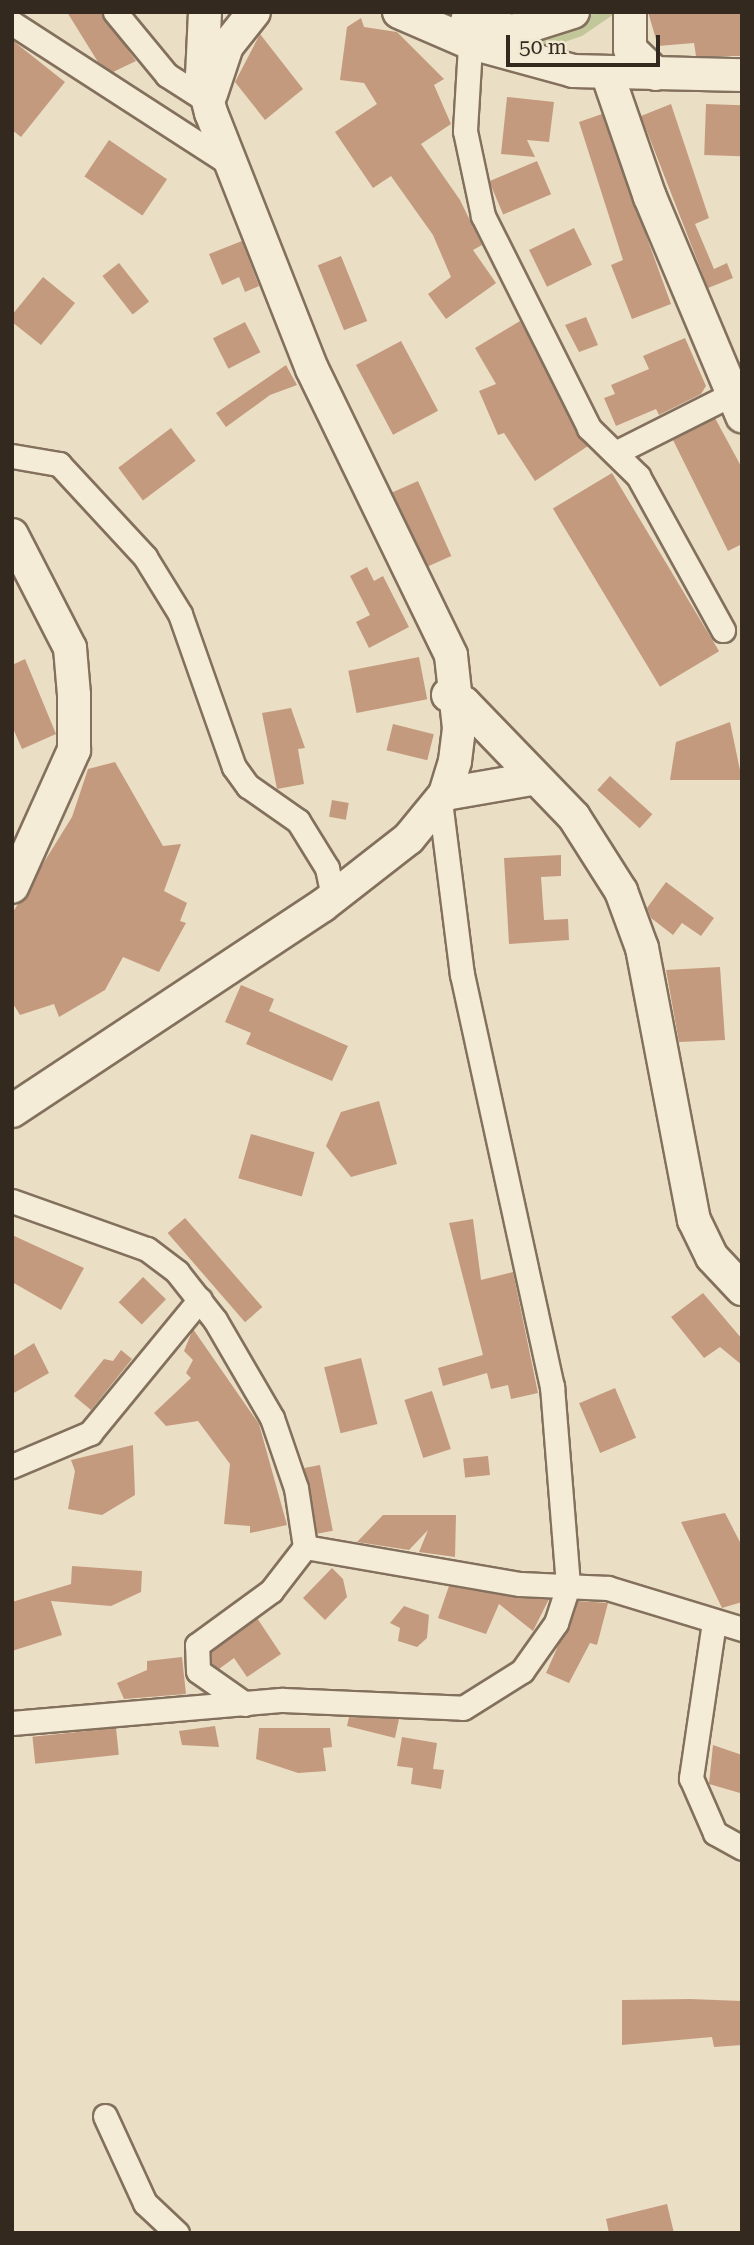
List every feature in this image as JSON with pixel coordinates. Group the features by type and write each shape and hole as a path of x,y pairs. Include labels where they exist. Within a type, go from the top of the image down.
{"main road":[{"path":"205,12 202,76 209,102 312,369 436,632 451,655 438,757 427,790 397,839"},
{"path":"399,12 463,26 513,31 573,12"},
{"path":"630,12 630,49 656,74"},
{"path":"209,102 227,46 248,13"},
{"path":"463,26 573,71 742,75"},
{"path":"607,73 738,399"},
{"path":"12,535 70,648 74,695 74,750 12,887"},
{"path":"447,686 484,703 541,785 600,855 633,917 694,1220 712,1257 742,1289"},
{"path":"12,1111 333,897 442,798 459,728 447,686"},
{"path":"442,798 541,785"}],"street":[{"path":"116,12 167,75 209,102"},
{"path":"12,23 235,167"},
{"path":"463,26 465,131 483,216 589,428 617,452 638,476 723,630"},
{"path":"617,452 738,399"},
{"path":"12,456 60,464 145,557 180,614 234,766 248,786 298,821 327,868 333,897"},
{"path":"12,1723 245,1704 463,1708 500,1690 540,1651 568,1585 552,1387 462,975 444,861 442,798"},
{"path":"397,839 444,861"},
{"path":"12,1200 147,1250 200,1299 285,1450 305,1547 271,1591 197,1646 198,1671 245,1704"},
{"path":"12,1466 90,1433 200,1299"},
{"path":"305,1547 520,1584 608,1588 742,1629"},
{"path":"714,1622 691,1778 715,1833 742,1847"},
{"path":"106,2116 145,2203 177,2233"}],"green space":[{"path":"617,12 582,36 544,49 531,45 537,32 574,16"}],"building":[{"path":"67,12 101,12 136,61 113,72 98,62"},
{"path":"648,12 742,12 742,56 696,56 694,43 658,46"},
{"path":"361,18 364,27 397,32 444,79 434,85 451,124 421,144 460,200 482,245 473,250 496,283 446,319 428,294 451,277 433,235 391,176 373,188 335,132 377,104 364,83 340,80 347,27"},
{"path":"260,34 303,89 265,120 235,82"},
{"path":"12,40 65,82 21,137 12,130"},
{"path":"507,97 554,102 549,142 527,140 535,157 501,154"},
{"path":"671,104 709,218 695,224 714,269 727,263 733,278 708,288 641,116"},
{"path":"706,104 742,105 740,156 704,155"},
{"path":"602,114 671,304 632,319 611,265 623,260 579,122"},
{"path":"109,140 167,179 142,216 84,176"},
{"path":"537,161 551,194 503,214 489,181"},
{"path":"574,228 592,265 547,287 529,250"},
{"path":"242,241 259,286 245,292 239,277 222,285 209,254"},
{"path":"341,256 367,321 344,330 318,265"},
{"path":"119,263 149,302 133,315 102,276"},
{"path":"43,277 75,303 41,345 12,322 12,315"},
{"path":"586,317 598,345 579,352 565,325"},
{"path":"520,321 588,446 535,481 504,433 498,435 479,391 496,384 475,348"},
{"path":"245,322 260,352 228,369 213,338"},
{"path":"685,338 706,386 701,394 659,415 656,409 616,426 604,398 615,394 611,385 649,369 643,356"},
{"path":"401,341 438,411 393,435 356,365"},
{"path":"286,365 297,385 270,395 226,427 216,413"},
{"path":"715,418 742,468 742,544 728,551 673,440"},
{"path":"171,428 196,461 143,500 118,468"},
{"path":"612,473 719,651 660,687 553,509"},
{"path":"418,481 451,556 425,568 392,493"},
{"path":"367,567 374,581 383,576 409,627 369,648 356,622 370,615 350,576"},
{"path":"419,657 427,699 357,713 348,671"},
{"path":"25,659 56,734 22,749 12,726 12,665"},
{"path":"291,708 305,748 298,749 304,784 277,789 262,713"},
{"path":"730,722 742,780 670,780 676,742"},
{"path":"393,724 434,734 427,760 386,750"},
{"path":"115,762 163,846 181,844 164,891 187,903 180,921 186,923 159,972 123,957 105,990 59,1017 54,1004 20,1015 12,1002 13,912 72,817 88,769"},
{"path":"610,776 652,814 640,828 597,790"},
{"path":"332,800 349,803 346,820 329,817"},
{"path":"561,855 561,876 541,877 544,920 568,919 569,940 509,944 504,858"},
{"path":"666,882 714,918 701,936 682,923 673,935 651,918 647,908"},
{"path":"720,967 725,1040 679,1042 666,970"},
{"path":"241,985 274,999 269,1011 348,1046 332,1081 246,1044 251,1033 225,1022"},
{"path":"379,1101 397,1164 351,1177 326,1146 341,1112"},
{"path":"251,1134 314,1152 302,1196 238,1178"},
{"path":"185,1218 262,1307 245,1322 168,1233"},
{"path":"473,1219 481,1280 513,1272 538,1393 511,1399 508,1385 491,1389 487,1373 443,1386 438,1368 483,1355 449,1223"},
{"path":"12,1235 84,1268 61,1310 12,1282"},
{"path":"143,1277 166,1299 142,1324 119,1302"},
{"path":"703,1293 742,1339 742,1365 720,1347 704,1358 671,1317"},
{"path":"193,1329 259,1424 287,1525 250,1533 250,1526 224,1524 230,1464 198,1421 166,1426 154,1413 191,1378 186,1373 193,1360 184,1351"},
{"path":"34,1343 49,1373 12,1394 12,1357"},
{"path":"121,1350 132,1359 91,1410 74,1396 104,1359 113,1361"},
{"path":"361,1358 377,1424 341,1433 324,1367"},
{"path":"615,1388 636,1438 600,1453 579,1403"},
{"path":"432,1391 451,1449 423,1458 404,1400"},
{"path":"133,1445 135,1495 102,1515 68,1509 75,1471 71,1460"},
{"path":"488,1456 490,1475 465,1478 463,1459"},
{"path":"320,1465 333,1531 317,1534 304,1468"},
{"path":"725,1513 742,1546 742,1602 722,1608 681,1522"},
{"path":"383,1515 456,1515 455,1557 419,1552 428,1530 409,1550 357,1542"},
{"path":"72,1566 142,1571 141,1592 111,1606 51,1601 62,1635 12,1651 12,1602 71,1584"},
{"path":"332,1568 343,1579 347,1597 325,1620 303,1598"},
{"path":"449,1586 518,1598 549,1599 533,1631 499,1604 486,1634 438,1618"},
{"path":"578,1601 608,1603 597,1645 590,1643 569,1683 546,1673"},
{"path":"404,1606 429,1615 427,1638 417,1647 398,1641 400,1628 390,1623"},
{"path":"257,1618 281,1654 247,1677 234,1658 219,1669 212,1664 211,1652"},
{"path":"182,1657 186,1694 124,1699 117,1683 147,1670 147,1661"},
{"path":"349,1717 399,1719 395,1738 347,1726"},
{"path":"215,1726 219,1747 182,1745 179,1731"},
{"path":"116,1728 119,1755 35,1764 32,1737"},
{"path":"259,1728 330,1728 332,1747 323,1748 326,1771 298,1773 256,1759"},
{"path":"402,1737 437,1743 433,1769 444,1770 441,1789 411,1784 413,1768 397,1766"},
{"path":"713,1745 742,1755 740,1793 709,1784"},
{"path":"622,2000 742,2001 742,2045 714,2047 712,2037 622,2045"},
{"path":"667,2204 674,2233 609,2233 606,2219"}]}
